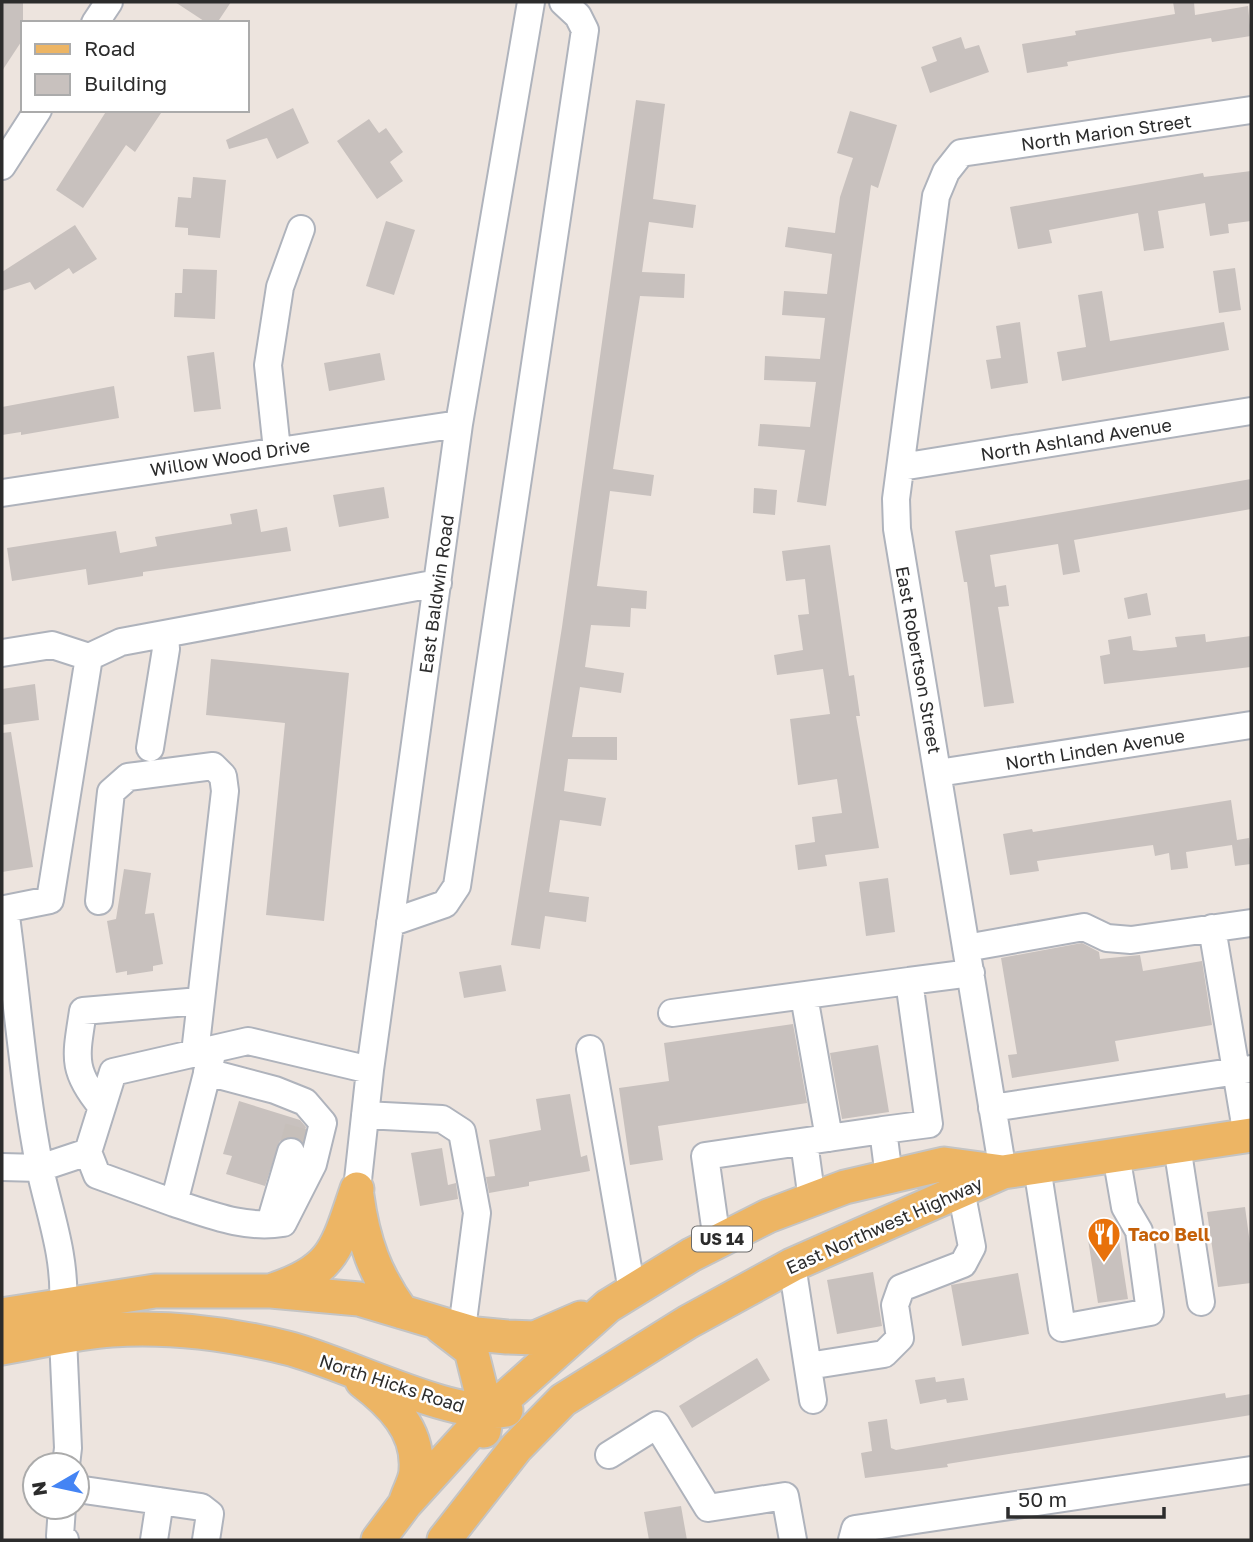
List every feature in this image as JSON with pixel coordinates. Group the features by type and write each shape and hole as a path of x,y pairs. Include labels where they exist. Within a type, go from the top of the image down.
{"main road":[{"name":"US 14","path":"1003,1172 1249,1135"},
{"name":"East Northwest Highway","path":"378,1540 405,1504 487,1414 608,1306 632,1291 717,1241 768,1216 845,1187 944,1164 1003,1172"},
{"name":"East Northwest Highway","path":"444,1540 516,1448 563,1400 688,1322 793,1265 1003,1172"},
{"path":"357,1189 363,1238 373,1266 433,1321 476,1334 535,1338 632,1291"},
{"path":"271,1291 304,1280 327,1261 344,1226 357,1189"},
{"name":"North Hicks Road","path":"2,1315 155,1291 271,1291 359,1299 433,1321 471,1350 487,1414 438,1400 288,1348 190,1330 112,1330 2,1347"},
{"path":"2,1347 55,1320 63,1305"},
{"path":"344,1366 399,1412 414,1445 416,1471 405,1504"},
{"path":"419,1540 476,1467 487,1414 563,1400"}],"street":[{"path":"96,21 109,2"},
{"name":"East Baldwin Road","path":"357,1189 370,1070 459,425 531,2"},
{"path":"390,923 445,904 457,887 584,30 578,16 563,2"},
{"name":"North Marion Street","path":"961,153 1251,110"},
{"path":"2,166 37,112"},
{"name":"East Robertson Street","path":"961,153 946,172 936,196 896,499 897,529 1003,1172"},
{"path":"277,450 268,365 279,287 301,229"},
{"name":"North Ashland Avenue","path":"901,467 1251,411"},
{"name":"Willow Wood Drive","path":"2,493 459,425"},
{"path":"2,653 52,645 89,657 121,642 438,583"},
{"path":"150,748 166,649 164,635"},
{"path":"63,1305 64,1282 60,1247 40,1168 3,909 50,900 89,657"},
{"name":"North Linden Avenue","path":"938,773 1251,725"},
{"path":"99,901 111,792 128,778 213,766 223,776 225,791 200,1001 205,1058 174,1203"},
{"path":"672,1013 909,981 969,960 1084,927 1107,938 1131,940 1251,923"},
{"path":"1212,928 1243,1071 1249,1135"},
{"path":"717,1241 705,1156 929,1124 909,981"},
{"path":"804,996 817,1140 812,1200"},
{"path":"102,1107 82,1082 76,1053 83,1012 200,1001"},
{"path":"92,1164 102,1107 113,1072 205,1058 248,1041 370,1070"},
{"path":"590,1049 632,1291"},
{"path":"2,1167 40,1168 92,1164 174,1203 242,1224 283,1223 313,1164 323,1123 275,1090 205,1058"},
{"path":"992,1108 1243,1071"},
{"path":"365,1115 442,1119 463,1132 477,1213 433,1321"},
{"path":"883,1130 889,1177"},
{"path":"1177,1146 1201,1302"},
{"path":"270,1225 291,1152"},
{"path":"1037,1167 1062,1328 1150,1312 1139,1231 1125,1208 1116,1155"},
{"path":"808,1366 884,1354 900,1338 895,1306 901,1288 963,1265 972,1247 961,1191"},
{"path":"793,1265 813,1400"},
{"path":"63,1338 68,1451"},
{"path":"608,1455 656,1425 708,1508 785,1496 793,1540"},
{"path":"854,1535 1251,1470"},
{"path":"91,1491 201,1507 209,1514 206,1540"},
{"path":"154,1540 160,1501"},
{"path":"61,1521 60,1536 65,1540"}],"building":[{"path":"2,2 23,2 21,42 2,71"},
{"path":"175,2 231,2 218,21 204,21"},
{"path":"1173,2 1194,2 1195,15 1248,6 1251,36 1212,42 1211,38 1118,53 1067,62 1068,66 1027,73 1022,44 1076,35 1075,31 1175,14"},
{"path":"961,37 965,49 979,45 989,72 930,93 921,67 937,61 932,47"},
{"path":"636,100 665,104 653,199 696,205 693,228 649,222 642,272 685,274 684,298 640,296 613,469 654,475 651,496 610,491 597,586 647,591 646,609 631,608 630,627 591,625 585,667 624,673 621,693 580,687 572,737 617,737 617,760 568,759 564,791 606,798 601,826 560,820 549,892 589,897 586,922 545,916 540,949 511,945 562,627"},
{"path":"293,108 309,143 277,159 267,138 229,149 226,140"},
{"path":"850,111 897,125 878,188 871,185 826,506 797,502 805,450 758,446 760,424 810,427 816,382 764,380 765,356 820,359 825,318 782,315 784,291 827,294 832,254 785,247 788,227 835,233 840,197 853,158 837,153"},
{"path":"106,112 162,112 135,152 126,145 83,208 56,190"},
{"path":"369,119 379,133 386,128 403,152 390,162 403,181 377,199 337,141"},
{"path":"1251,171 1251,221 1228,224 1229,233 1210,236 1205,203 1158,211 1164,248 1144,251 1138,213 1049,230 1052,243 1018,249 1010,207 1203,173 1204,177"},
{"path":"193,177 226,180 220,238 188,235 188,228 175,227 178,197 191,198"},
{"path":"386,221 415,230 394,295 366,286"},
{"path":"75,225 97,259 73,274 69,268 35,290 30,282 2,291 2,272"},
{"path":"1235,268 1241,310 1219,313 1213,271"},
{"path":"183,269 217,270 215,319 174,317 175,293 182,293"},
{"path":"1102,291 1110,341 1224,322 1229,350 1062,381 1057,352 1086,347 1078,295"},
{"path":"1020,322 1028,383 991,389 986,360 1001,358 996,326"},
{"path":"214,352 221,409 194,412 187,356"},
{"path":"380,353 385,380 329,391 324,363"},
{"path":"114,386 119,418 21,435 21,432 2,435 2,407"},
{"path":"1251,479 1251,509 1074,540 1080,572 1063,575 1058,544 990,555 995,587 1006,585 1009,606 998,607 1014,703 984,707 967,582 964,582 955,531"},
{"path":"384,487 389,518 339,527 333,495"},
{"path":"754,488 777,490 775,515 753,513"},
{"path":"257,509 261,532 287,527 291,551 143,572 143,576 88,585 86,569 12,581 7,548 116,531 120,553 157,546 155,537 232,524 230,514"},
{"path":"830,545 849,676 854,675 860,716 856,716 879,848 825,855 827,866 798,870 795,845 815,842 812,817 842,813 837,779 798,785 790,719 830,714 823,669 777,675 774,655 803,650 798,615 809,614 805,579 786,581 782,551"},
{"path":"1147,593 1151,615 1128,619 1124,598"},
{"path":"1205,634 1206,642 1251,636 1251,667 1104,684 1100,656 1110,654 1108,640 1131,636 1133,650 1141,651 1177,647 1175,637"},
{"path":"211,659 349,673 324,921 266,915 285,723 206,715"},
{"path":"35,684 39,720 2,725 2,689"},
{"path":"11,732 33,867 2,872 2,733"},
{"path":"1231,800 1237,840 1249,838 1251,864 1235,866 1232,845 1186,852 1188,868 1171,870 1169,853 1155,856 1153,845 1037,861 1039,871 1010,875 1003,834 1032,829 1033,832"},
{"path":"124,869 151,873 145,914 154,913 163,964 153,966 153,971 127,975 127,971 116,973 107,921 116,919"},
{"path":"888,878 895,932 866,936 859,882"},
{"path":"1082,943 1099,952 1100,959 1140,955 1143,971 1202,961 1212,1025 1115,1041 1119,1061 1012,1078 1008,1055 1017,1054 1001,958"},
{"path":"501,965 506,991 464,998 459,972"},
{"path":"793,1024 807,1103 658,1126 663,1160 630,1165 619,1088 669,1081 664,1043"},
{"path":"878,1045 889,1112 842,1119 830,1053"},
{"path":"570,1094 581,1157 587,1155 590,1171 529,1182 529,1186 489,1193 486,1177 495,1176 489,1140 541,1130 536,1099"},
{"path":"239,1101 300,1120 306,1127 302,1141 288,1137 280,1141 265,1186 226,1174 232,1156 223,1154"},
{"path":"442,1148 448,1185 456,1183 458,1199 420,1206 411,1153"},
{"path":"1245,1207 1251,1251 1251,1283 1218,1287 1207,1212"},
{"name":"Taco Bell","path":"1117,1228 1128,1299 1098,1303 1087,1233"},
{"path":"873,1272 882,1326 837,1334 827,1280"},
{"path":"1018,1273 1029,1334 962,1346 951,1285"},
{"path":"757,1358 770,1380 692,1428 679,1406"},
{"path":"935,1377 936,1382 964,1378 968,1400 947,1403 946,1399 920,1404 915,1380"},
{"path":"1225,1393 1226,1398 1251,1394 1251,1415 947,1464 948,1467 865,1478 861,1453 872,1451 868,1422 887,1419 891,1448 896,1450"},
{"path":"681,1506 687,1540 649,1540 644,1512"}],"tunnel":[{"path":"291,1152 300,1120"}],"place":[{"name":"Taco Bell","path":"1104,1264"}]}
